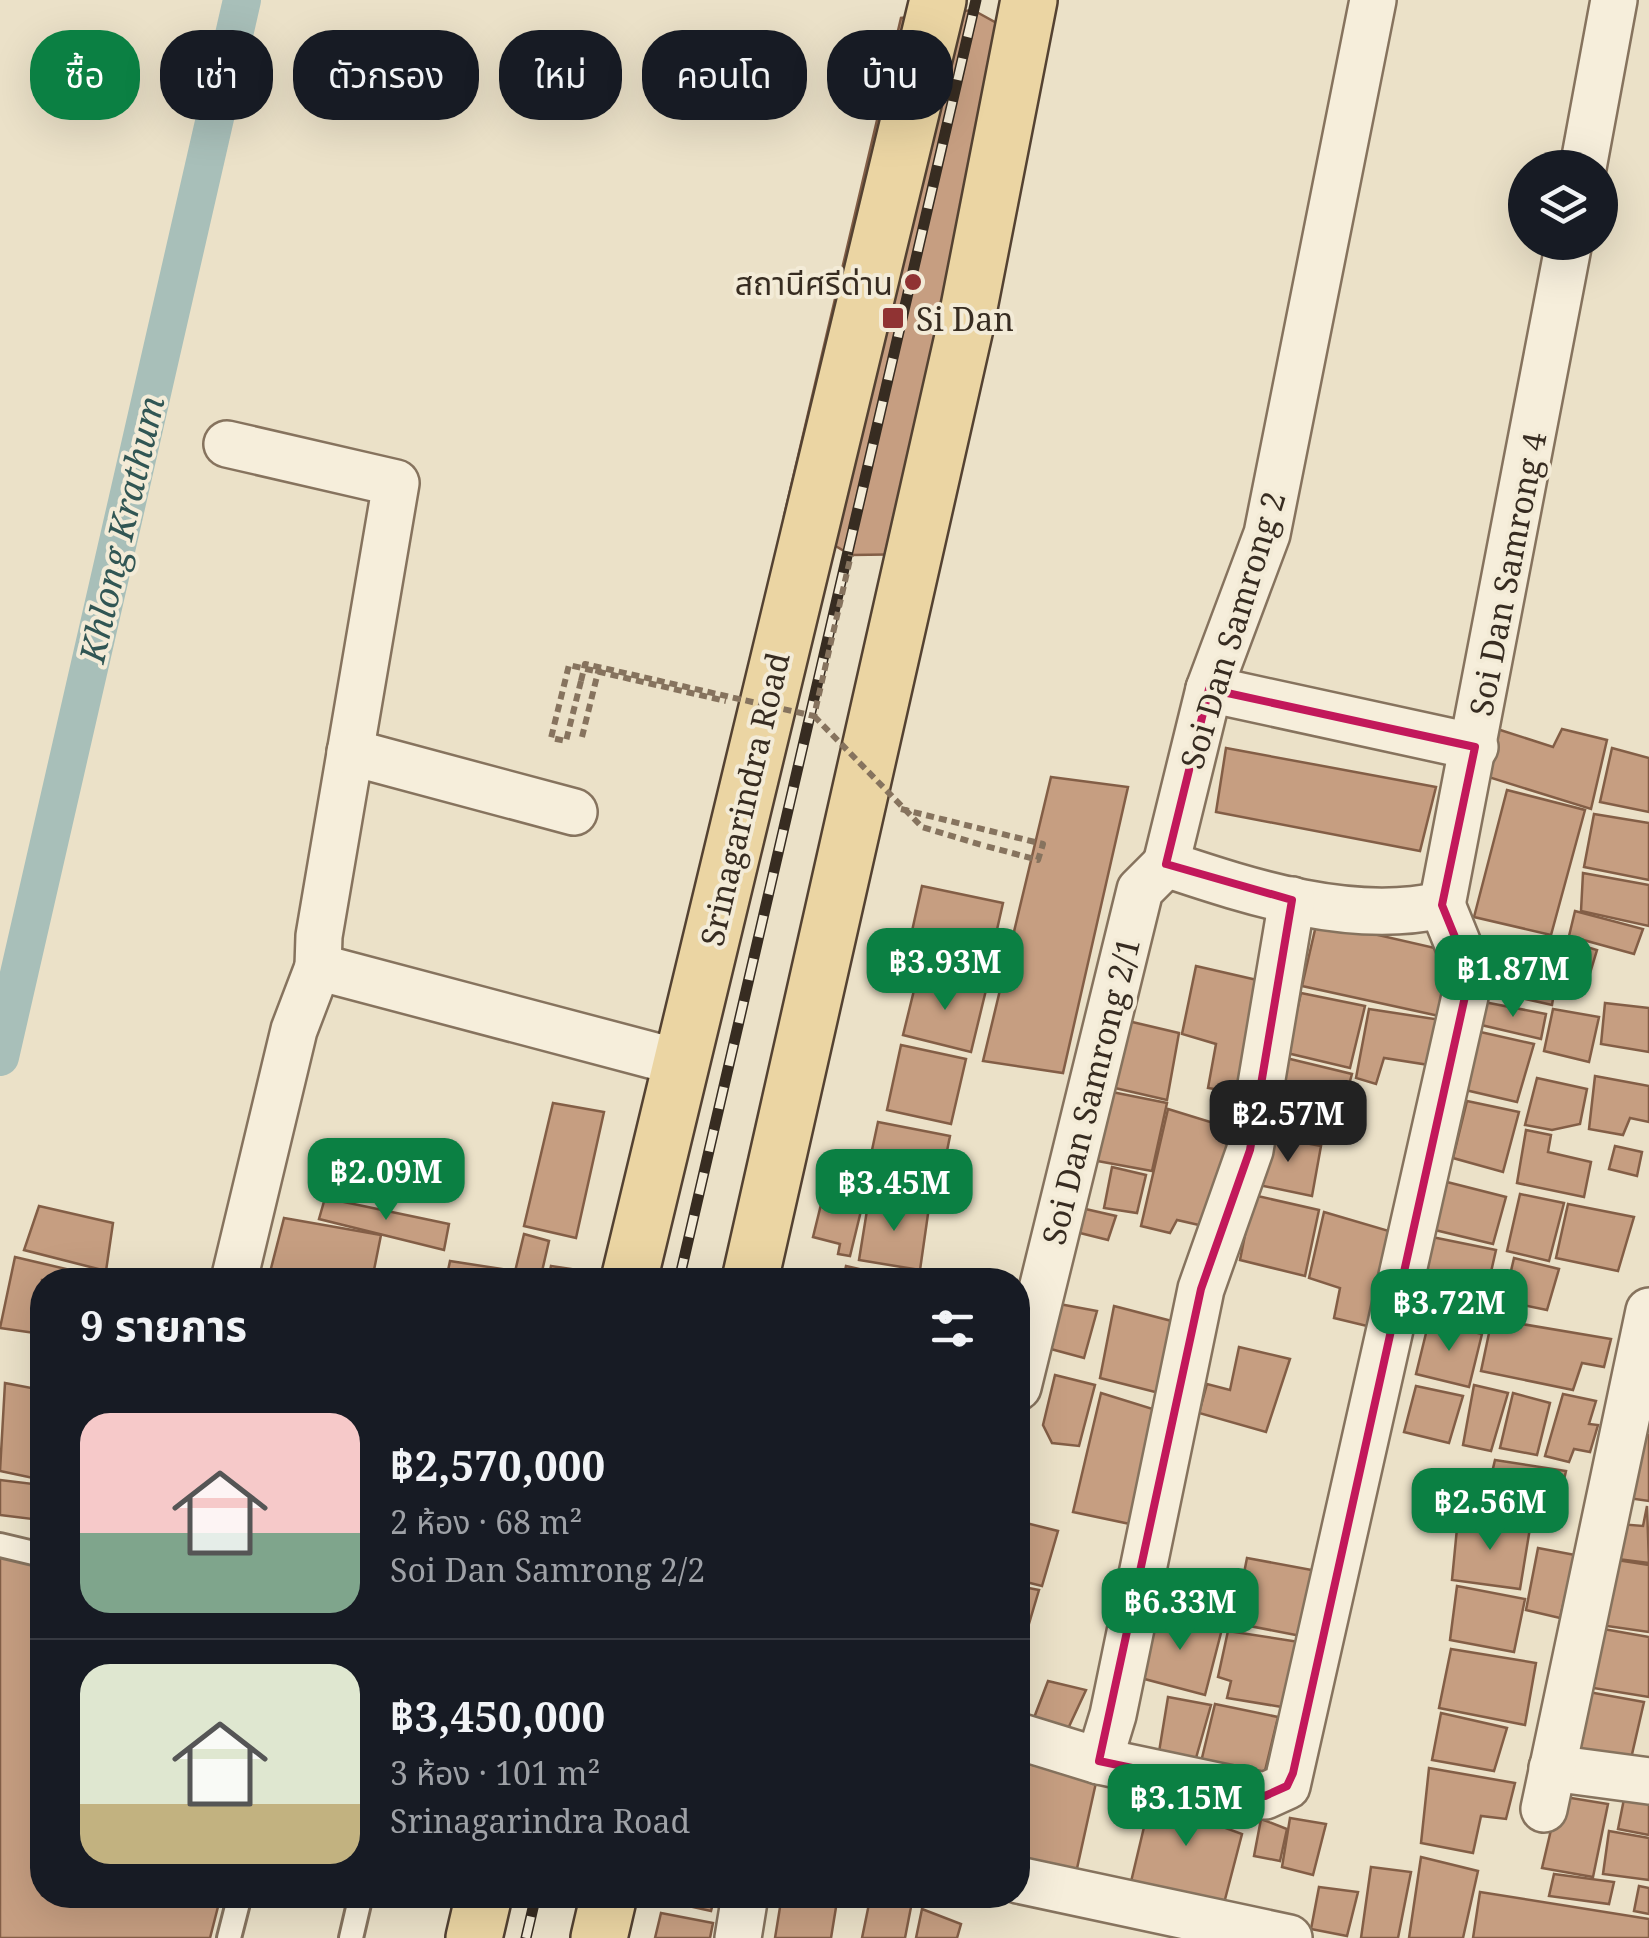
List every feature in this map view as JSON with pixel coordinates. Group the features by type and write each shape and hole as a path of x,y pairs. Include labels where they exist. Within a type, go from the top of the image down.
{"main road":[{"name":"Srinagarindra Road","path":"633,1268 682,1063 790,713 859,318 909,0"},
{"name":"Srinagarindra Road","path":"859,318 938,0"},
{"path":"753,1268 965,328 1028,0"},
{"path":"965,328 1051,0"},
{"path":"474,1938 481,1908"},
{"path":"598,1938 605,1908"}],"street":[{"name":"Soi Dan Samrong 2","path":"1166,864 1209,689 1266,534 1372,0"},
{"path":"1586,150 1607,1"},
{"name":"Soi Dan Samrong 4","path":"1442,905 1566,260"},
{"path":"228,444 396,483 319,936 318,967 294,1030 237,1268"},
{"path":"1209,689 1475,747"},
{"path":"350,752 574,812"},
{"path":"1030,1740 1099,1761 1265,1796 1287,1786 1470,974 1442,905 1402,914 1292,900 1166,864"},
{"name":"Soi Dan Samrong 2/1","path":"1030,1337 1140,890 1166,864"},
{"path":"1099,1761 1117,1696 1201,1290 1250,1150 1292,900"},
{"path":"318,967 682,1063"},
{"path":"1649,1311 1548,1788 1649,1780"},
{"path":"1030,1883 1289,1938"},
{"path":"738,1938 744,1908"}],"lane":[{"path":"0,1544 30,1552"},
{"path":"229,1938 237,1908"},
{"path":"351,1938 355,1908"}],"path":[{"path":"790,713 850,555"},
{"path":"790,713 568,666 551,738 566,741 568,734 580,681 584,664 790,713 922,827 1038,860 1042,844 1032,842 861,800"},
{"path":"582,737 599,668"}],"highlighted area":[{"path":"1209,689 1475,747 1442,905 1470,974 1293,1773 1287,1786 1265,1796 1099,1761 1201,1289 1250,1150 1292,900 1166,864"}],"building":[{"name":"สถานีศรีด่าน","path":"973,10 1042,48 924,554 851,555 784,516 877,120 953,120 953,30 898,30 901,18"},
{"path":"1494,728 1553,747 1562,729 1607,740 1591,809 1482,775"},
{"path":"1226,748 1436,787 1420,851 1216,812"},
{"path":"1612,748 1649,758 1649,812 1600,802"},
{"path":"1051,777 1128,787 1063,1073 983,1061"},
{"path":"1507,790 1585,810 1551,935 1474,917"},
{"path":"1594,814 1649,823 1649,880 1584,867"},
{"path":"1583,873 1649,885 1649,926 1581,911"},
{"path":"922,886 1003,903 987,974 906,958"},
{"path":"1575,911 1643,929 1634,954 1569,936"},
{"path":"1317,921 1448,951 1453,963 1439,1016 1302,986"},
{"path":"1567,941 1597,950 1587,983 1562,978"},
{"path":"1486,962 1557,975 1552,1005 1482,989"},
{"path":"1196,966 1270,983 1246,1094 1208,1088 1216,1044 1182,1034"},
{"path":"918,974 986,990 971,1052 903,1035"},
{"path":"1301,993 1365,1006 1350,1068 1287,1053"},
{"path":"1484,1002 1546,1014 1541,1039 1477,1024"},
{"path":"1605,1003 1649,1008 1649,1052 1601,1044"},
{"path":"1369,1009 1441,1020 1429,1065 1384,1058 1376,1084 1356,1078"},
{"path":"1553,1009 1599,1017 1589,1062 1544,1051"},
{"path":"1128,1021 1179,1033 1167,1100 1115,1088"},
{"path":"1476,1031 1534,1044 1517,1102 1461,1089"},
{"path":"901,1045 966,1059 951,1124 887,1110"},
{"path":"1286,1058 1352,1074 1333,1140 1270,1128"},
{"path":"1595,1076 1649,1086 1649,1122 1630,1118 1623,1135 1589,1129"},
{"path":"1537,1078 1587,1089 1580,1124 1552,1130 1525,1125"},
{"path":"1097,1089 1167,1103 1152,1171 1081,1158"},
{"path":"1467,1101 1519,1112 1503,1172 1453,1158"},
{"path":"553,1103 604,1112 576,1238 524,1226"},
{"path":"1168,1109 1243,1132 1212,1228 1177,1220 1170,1233 1141,1226"},
{"path":"878,1122 950,1136 938,1196 866,1178"},
{"path":"1526,1130 1551,1135 1548,1152 1591,1162 1584,1197 1517,1183"},
{"path":"1264,1135 1321,1146 1312,1196 1254,1184"},
{"path":"1615,1146 1642,1152 1637,1176 1609,1169"},
{"path":"1112,1167 1146,1175 1137,1213 1104,1208"},
{"path":"829,1172 868,1182 850,1256 838,1254 840,1244 813,1237"},
{"path":"1447,1182 1506,1197 1493,1244 1435,1230"},
{"path":"1520,1194 1564,1203 1549,1261 1507,1251"},
{"path":"1253,1195 1319,1210 1305,1276 1240,1260"},
{"path":"325,1198 449,1224 444,1250 319,1219"},
{"path":"869,1198 929,1207 920,1268 859,1260"},
{"path":"1568,1204 1634,1217 1618,1271 1556,1258"},
{"path":"1068,1205 1116,1216 1108,1240 1064,1229"},
{"path":"39,1206 113,1223 106,1268 24,1250"},
{"path":"1324,1212 1389,1231 1367,1326 1334,1318 1340,1288 1309,1278"},
{"path":"284,1218 381,1235 374,1268 271,1268"},
{"path":"524,1234 549,1241 543,1268 516,1268"},
{"path":"1432,1237 1496,1250 1481,1316 1418,1302"},
{"path":"15,1257 62,1268 30,1268 30,1332 0,1328"},
{"path":"1514,1258 1559,1269 1547,1310 1504,1301"},
{"path":"450,1261 496,1268 449,1268"},
{"path":"1043,1301 1097,1311 1084,1358 1036,1345"},
{"path":"1114,1306 1187,1325 1167,1395 1100,1378"},
{"path":"1492,1319 1611,1339 1604,1367 1582,1363 1573,1390 1481,1371"},
{"path":"1429,1321 1482,1334 1469,1387 1416,1374"},
{"path":"1239,1347 1290,1359 1266,1432 1199,1413 1207,1384 1230,1390"},
{"path":"1055,1375 1095,1385 1079,1446 1052,1443 1043,1425"},
{"path":"5,1383 30,1388 30,1477 0,1471"},
{"path":"1474,1385 1508,1393 1491,1451 1463,1445"},
{"path":"1416,1386 1463,1396 1449,1443 1404,1432"},
{"path":"1101,1393 1156,1410 1147,1440 1159,1443 1130,1524 1073,1512"},
{"path":"1513,1393 1550,1403 1537,1455 1500,1448"},
{"path":"1563,1394 1596,1401 1589,1424 1598,1425 1590,1452 1574,1449 1569,1462 1545,1456"},
{"path":"1637,1434 1649,1435 1649,1501 1628,1498"},
{"path":"1495,1460 1566,1471 1555,1517 1485,1502"},
{"path":"0,1480 30,1484 30,1519 0,1515"},
{"path":"1647,1506 1649,1563 1610,1558 1619,1524 1643,1526"},
{"path":"1458,1518 1530,1528 1520,1589 1452,1580"},
{"path":"1030,1524 1058,1531 1042,1586 1030,1583"},
{"path":"1538,1548 1575,1555 1560,1618 1526,1610"},
{"path":"0,1552 30,1559 30,1908 218,1908 210,1938 0,1938"},
{"path":"1247,1558 1317,1571 1301,1636 1234,1623"},
{"path":"1604,1558 1649,1565 1649,1632 1593,1624"},
{"path":"1457,1586 1525,1599 1514,1652 1450,1640"},
{"path":"1030,1588 1039,1590 1030,1620"},
{"path":"1151,1614 1223,1625 1205,1695 1137,1677"},
{"path":"1592,1627 1649,1637 1649,1697 1581,1686"},
{"path":"1228,1631 1299,1642 1282,1707 1227,1698 1231,1681 1218,1677"},
{"path":"1451,1649 1536,1663 1525,1725 1439,1708"},
{"path":"1048,1681 1086,1690 1066,1733 1032,1723"},
{"path":"1583,1691 1644,1702 1630,1763 1572,1754"},
{"path":"1168,1697 1211,1705 1194,1765 1158,1758"},
{"path":"1215,1704 1278,1717 1263,1779 1201,1762"},
{"path":"1441,1713 1507,1728 1494,1771 1432,1760"},
{"path":"1030,1764 1097,1778 1076,1873 1030,1865"},
{"path":"1429,1768 1515,1783 1506,1819 1481,1816 1473,1853 1421,1843"},
{"path":"1154,1785 1227,1800 1220,1826 1242,1834 1222,1911 1130,1886"},
{"path":"1559,1796 1608,1804 1593,1877 1542,1868"},
{"path":"1624,1799 1649,1803 1649,1835 1618,1829"},
{"path":"1290,1818 1326,1824 1313,1875 1282,1867"},
{"path":"1261,1819 1287,1829 1280,1861 1254,1856"},
{"path":"1609,1831 1649,1838 1649,1880 1603,1874"},
{"path":"1421,1857 1478,1871 1463,1938 1409,1938"},
{"path":"1371,1867 1411,1872 1398,1938 1361,1938"},
{"path":"1554,1874 1614,1882 1609,1904 1549,1896"},
{"path":"1639,1886 1649,1888 1649,1914 1634,1911"},
{"path":"1319,1887 1358,1892 1347,1936 1311,1929"},
{"path":"1480,1892 1649,1919 1649,1938 1473,1938"},
{"path":"780,1908 836,1908 831,1938 775,1938"},
{"path":"868,1908 911,1908 905,1938 862,1938"},
{"path":"922,1909 961,1924 957,1938 916,1938"},
{"path":"661,1913 713,1923 710,1938 655,1938"}],"waterway":[{"name":"Khlong Krathum","path":"0,1057 242,0"}],"railway":[{"path":"682,1268 976,0"},
{"path":"526,1938 533,1908"}],"place":[{"name":"สถานีศรีด่าน","path":"913,282"},
{"name":"Si Dan","path":"893,318"}]}
